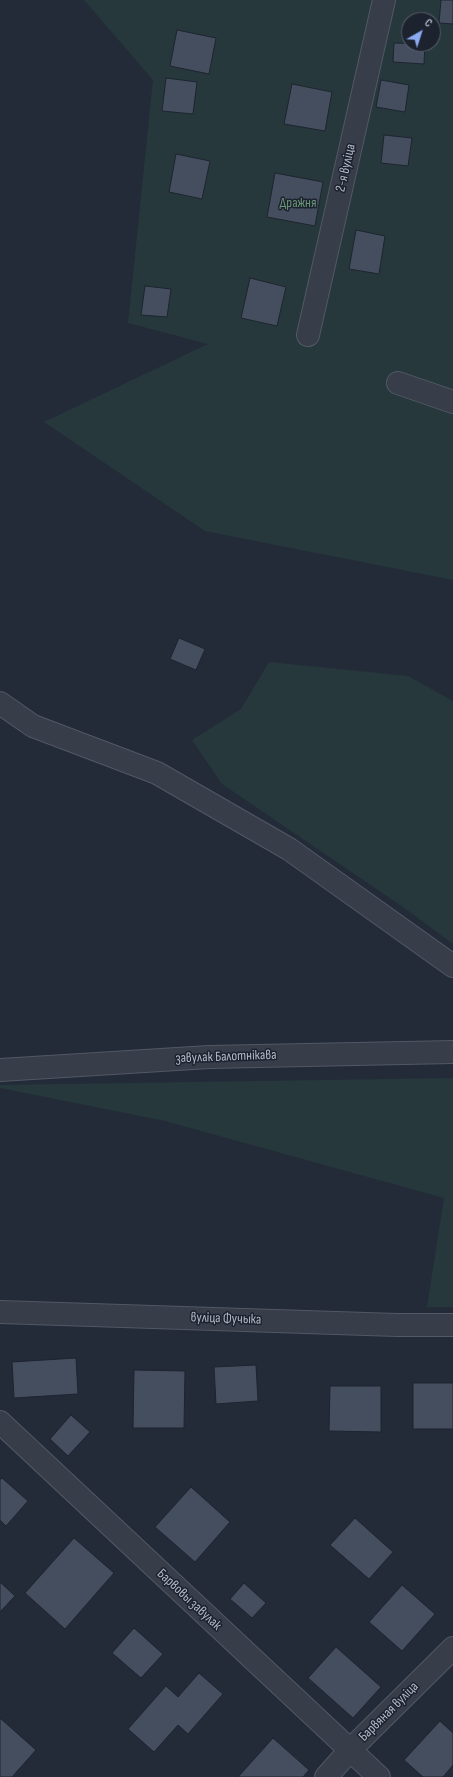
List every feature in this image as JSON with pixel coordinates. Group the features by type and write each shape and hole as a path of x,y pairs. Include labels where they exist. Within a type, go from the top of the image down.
{"street":[{"name":"2-я вуліца","path":"308,335 384,0"},
{"path":"398,383 453,402"},
{"path":"0,703 33,726 157,773 289,849 453,966"},
{"name":"завулак Балотнікава","path":"0,1070 209,1057 453,1052"},
{"name":"вуліца Фучыка","path":"0,1312 453,1325"},
{"name":"Барвовы завулак","path":"0,1422 379,1777"},
{"name":"Барвяная вуліца","path":"326,1777 350,1750 453,1648"}],"green space":[{"name":"Дражня","path":"84,0 453,0 453,580 205,531 44,422 208,344 128,323 153,80"},
{"path":"269,662 408,676 453,701 453,944 403,907 222,784 192,740 241,709"},
{"path":"453,1078 453,1307 427,1307 444,1198 165,1121 0,1088 0,1085"}],"building":[{"path":"441,0 453,0 453,24 441,23"},
{"path":"177,30 216,38 209,74 170,66"},
{"path":"394,43 401,43 401,52 425,52 424,64 393,62"},
{"path":"166,78 197,82 193,114 162,111"},
{"path":"381,80 409,85 405,112 376,107"},
{"path":"292,84 332,92 325,131 284,124"},
{"path":"384,135 412,138 408,166 381,163"},
{"path":"176,154 210,161 202,199 169,192"},
{"path":"275,173 323,182 315,226 267,217"},
{"path":"356,230 385,236 379,274 349,269"},
{"path":"250,278 286,287 277,326 241,318"},
{"path":"145,286 171,289 167,317 141,315"},
{"path":"179,638 205,649 196,670 170,659"},
{"path":"76,1358 78,1394 14,1398 12,1362"},
{"path":"256,1365 258,1401 216,1404 214,1367"},
{"path":"134,1370 185,1371 184,1428 133,1428"},
{"path":"413,1383 453,1383 453,1429 413,1429"},
{"path":"330,1386 381,1386 381,1432 329,1431"},
{"path":"71,1415 90,1432 68,1456 50,1439"},
{"path":"2,1478 28,1501 6,1526 0,1520 0,1480"},
{"path":"191,1487 230,1522 195,1562 155,1527"},
{"path":"355,1518 393,1552 369,1579 330,1545"},
{"path":"74,1538 114,1573 65,1629 25,1593"},
{"path":"0,1582 15,1596 0,1612"},
{"path":"244,1583 266,1603 252,1618 230,1599"},
{"path":"402,1585 435,1614 402,1651 369,1622"},
{"path":"134,1628 163,1654 141,1678 112,1653"},
{"path":"336,1647 381,1687 353,1718 308,1678"},
{"path":"199,1673 223,1694 188,1734 178,1725 154,1752 128,1729 166,1686 178,1697"},
{"path":"0,1718 36,1750 12,1777 0,1777"},
{"path":"440,1721 453,1733 453,1765 443,1777 423,1777 404,1760"},
{"path":"273,1738 309,1770 303,1777 238,1777"}]}
